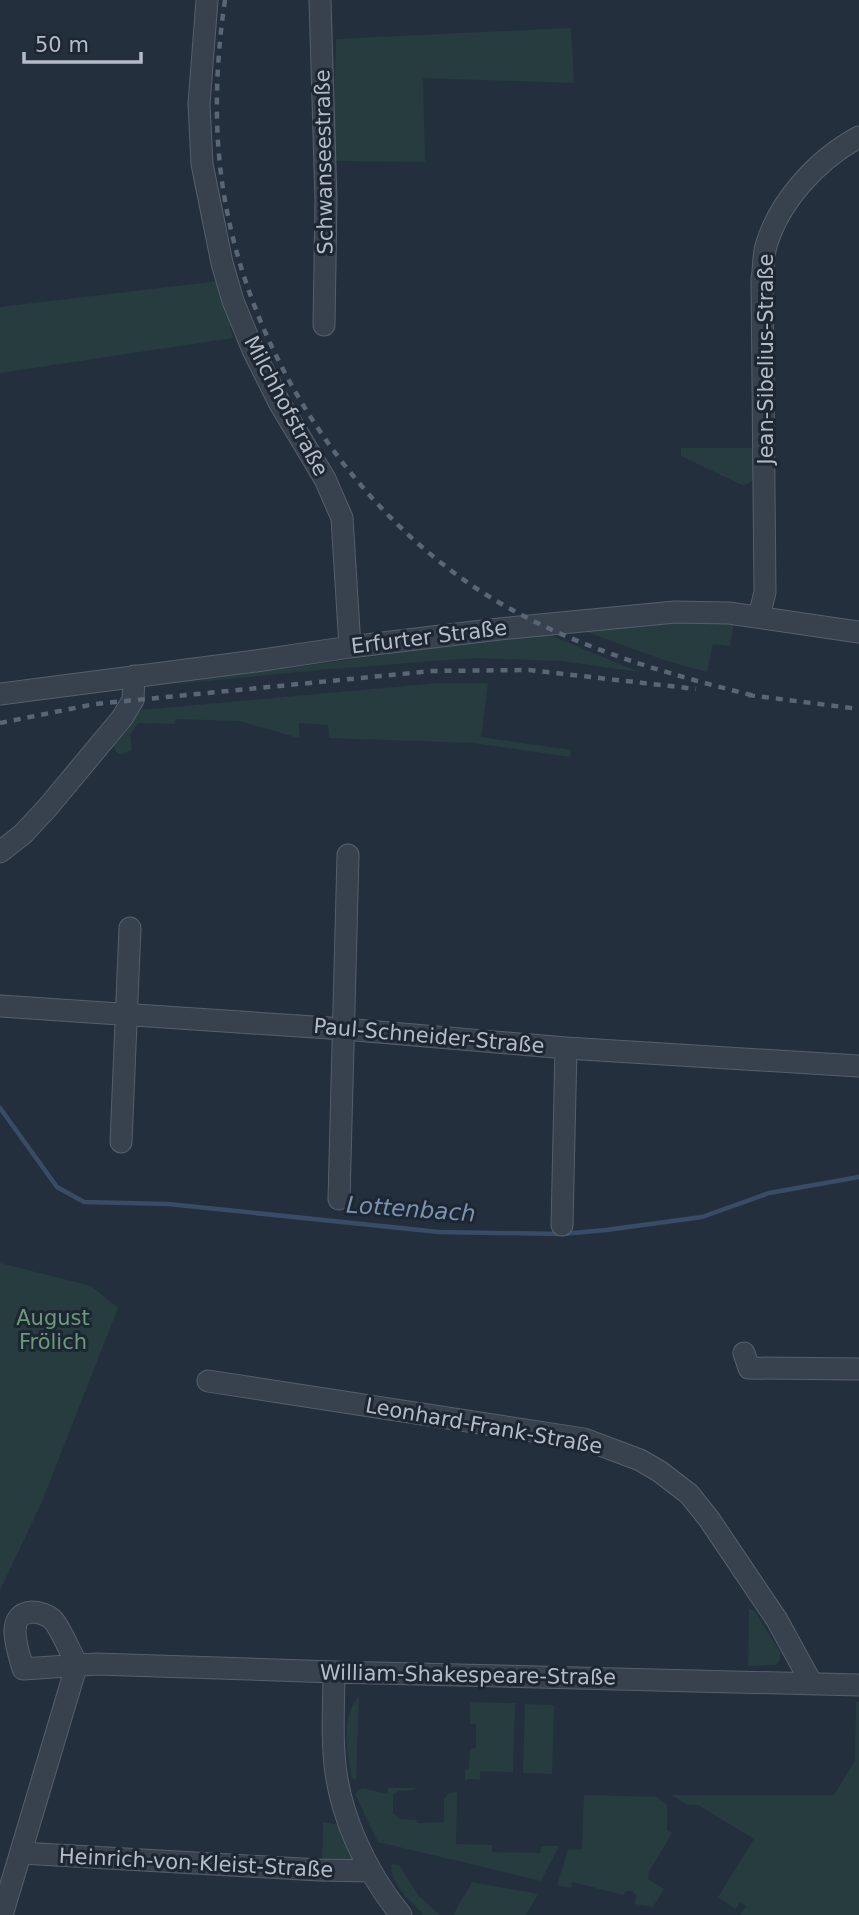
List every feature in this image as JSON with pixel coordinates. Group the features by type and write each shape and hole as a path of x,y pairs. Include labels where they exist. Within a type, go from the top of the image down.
{"street":[{"name":"Milchhofstraße","path":"207,0 199,104 202,164 220,252 233,301 253,350 280,404 325,480 342,518 350,647"},
{"name":"Schwanseestraße","path":"320,0 326,201 324,325"},
{"name":"Jean-Sibelius-Straße","path":"759,617 765,592 762,279 765,250 772,228 794,192 828,157 857,139"},
{"name":"Erfurter Straße","path":"0,694 350,647 675,612 712,611 859,632"},
{"path":"0,852 23,834 48,807 122,718 133,700 134,676"},
{"path":"339,1199 348,856"},
{"path":"121,1142 130,928"},
{"name":"Paul-Schneider-Straße","path":"0,1006 344,1029 566,1048 859,1066"},
{"path":"562,1225 566,1048"},
{"path":"744,1353 749,1368 859,1369"},
{"name":"Leonhard-Frank-Straße","path":"208,1381 584,1439 640,1460 676,1483 709,1519 776,1619 812,1684"},
{"name":"William-Shakespeare-Straße","path":"21,1853 77,1664 859,1685"},
{"path":"334,1672 334,1754 339,1790 360,1849 401,1915"},
{"path":"2,1915 21,1853"},
{"name":"Heinrich-von-Kleist-Straße","path":"21,1853 372,1871"}],"green space":[{"path":"571,28 574,83 423,78 425,162 333,161 336,39"},
{"path":"219,281 233,338 0,373 0,307"},
{"path":"681,448 757,448 757,478 744,486 681,456"},
{"path":"665,621 734,622 730,646 713,644 707,672 667,661 578,629"},
{"path":"545,633 639,672 562,661 474,658 165,685"},
{"path":"439,683 488,683 481,737 571,750 570,757 473,743 329,738 328,725 299,723 299,738 239,721 176,719 175,724 138,723 130,735 132,750 121,755 114,746 114,742 141,710"},
{"name":"August Frölich","path":"0,1263 91,1286 118,1308 41,1504 0,1590"},
{"path":"749,1610 754,1610 780,1652 780,1660 776,1665 748,1666"},
{"path":"359,1696 356,1780 352,1778 346,1736 349,1714"},
{"path":"470,1702 515,1703 513,1772 480,1771 480,1780 465,1781 470,1749 476,1748 476,1724 470,1724"},
{"path":"856,1702 859,1702 859,1915 740,1915 746,1906 740,1902 736,1909 718,1897 754,1839 698,1805 688,1805 671,1795 834,1795 855,1761"},
{"path":"525,1704 554,1705 552,1774 523,1773"},
{"path":"362,1788 387,1794 388,1788 415,1788 398,1791 393,1795 393,1813 400,1819 416,1820 418,1823 444,1822 444,1799 449,1793 457,1792 456,1844 492,1845 492,1852 540,1853 541,1846 559,1846 541,1881 378,1842 355,1794"},
{"path":"584,1795 657,1797 667,1805 667,1830 672,1833 649,1872 648,1879 664,1889 653,1907 635,1904 636,1895 632,1891 626,1891 623,1895 572,1882 571,1888 557,1885 568,1850 582,1849"},
{"path":"323,1822 339,1825 355,1857 350,1863 322,1864"},
{"path":"392,1864 399,1865 419,1896 440,1915 424,1915 408,1898 397,1885"},
{"path":"472,1882 538,1894 526,1915 453,1915"}],"waterway":[{"name":"Lottenbach","path":"0,1108 57,1187 84,1202 168,1204 439,1232 562,1234 606,1230 702,1217 769,1193 859,1177"}],"railway":[{"path":"225,0 217,77 217,129 226,206 240,264 261,322 287,377 319,430 356,479 398,525 443,565 493,599 524,616 621,657 755,696"},
{"path":"0,723 95,704 432,671 529,670 696,689"},
{"path":"748,695 859,709"}]}
